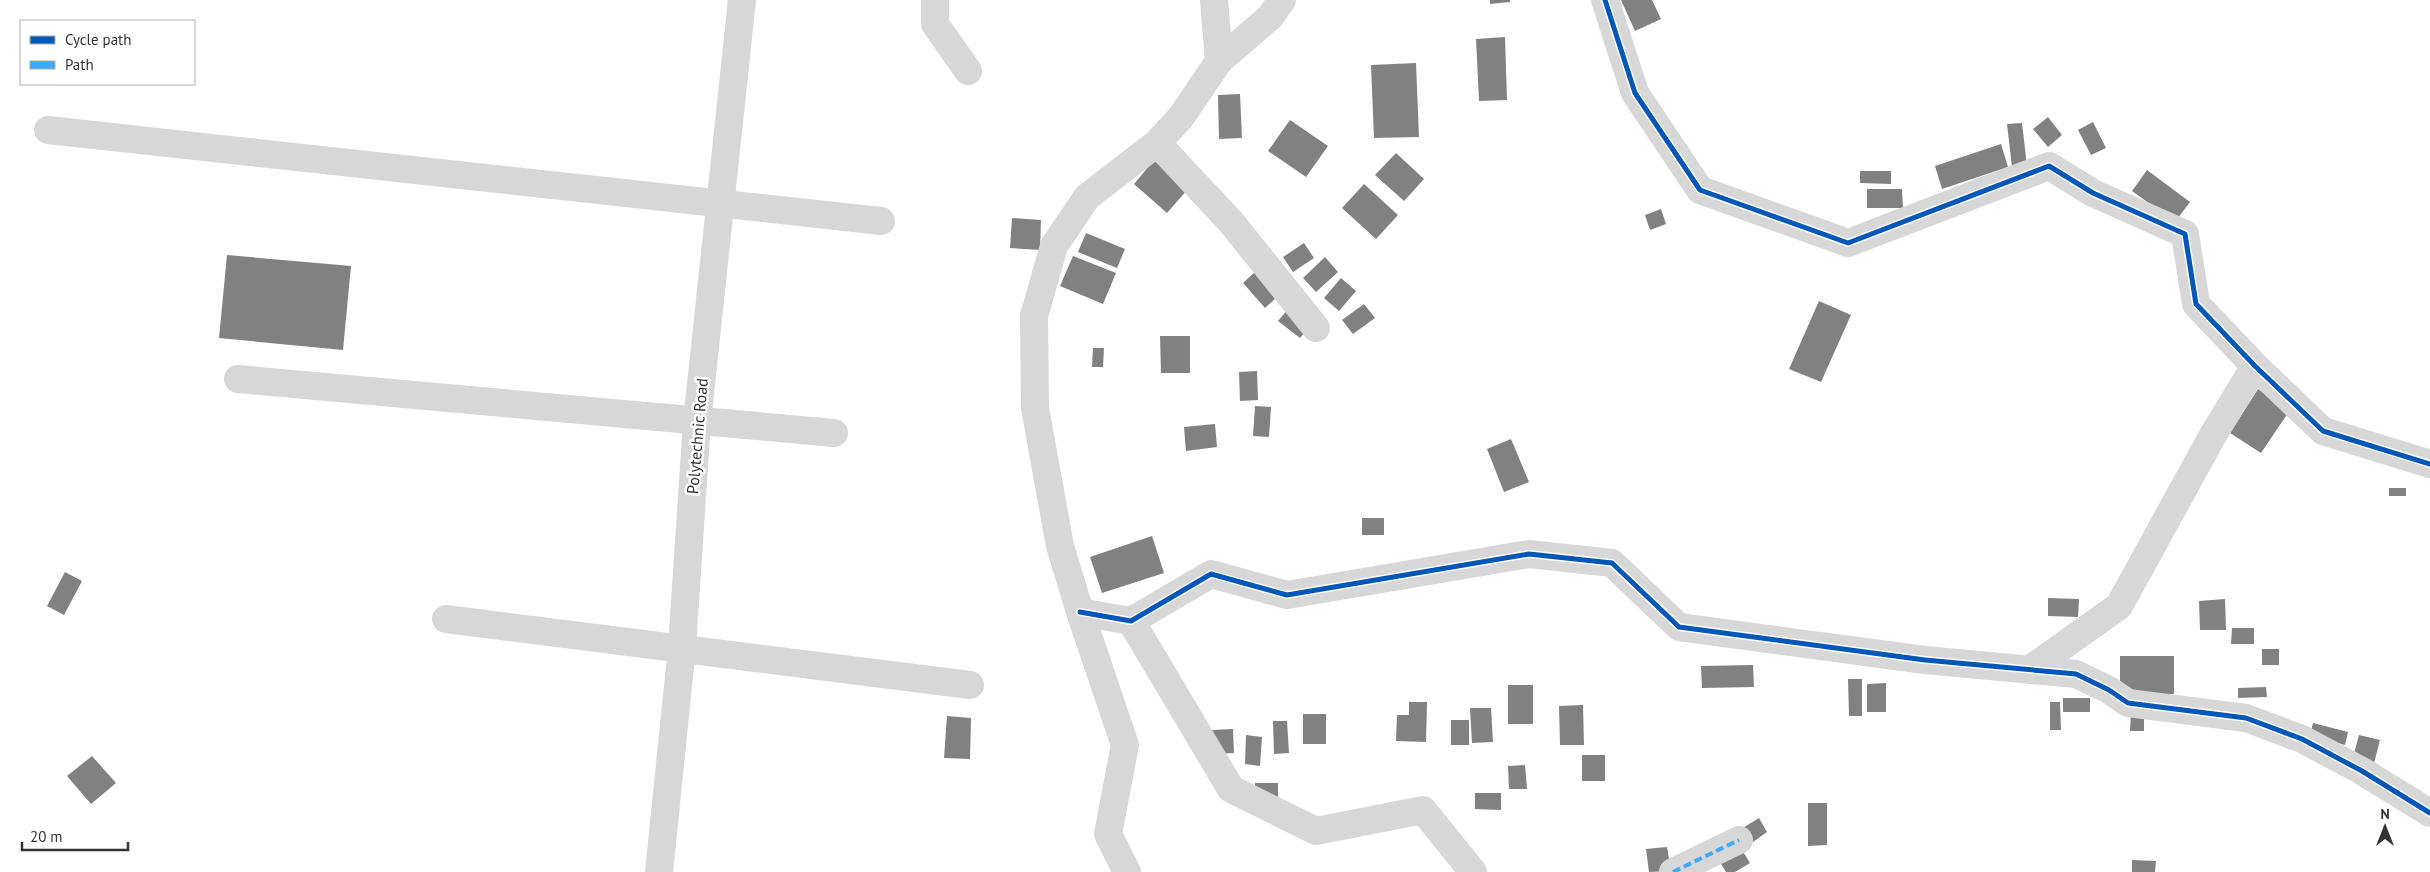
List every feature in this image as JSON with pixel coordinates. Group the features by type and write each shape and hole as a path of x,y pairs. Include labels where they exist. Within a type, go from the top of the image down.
{"street":[{"name":"Polytechnic Road","path":"659,872 682,647 697,422 742,0"},
{"path":"935,0 935,24 968,71"},
{"path":"1214,0 1220,61"},
{"path":"1127,872 1108,834 1125,746 1060,546 1035,408 1034,316 1054,246 1088,197 1157,143 1181,117 1220,61 1270,17 1282,0"},
{"path":"1605,0 1636,93 1700,190 1848,243 2049,166 2093,193 2184,234 2196,304 2255,366 2323,431 2430,464"},
{"path":"48,130 881,221"},
{"path":"1157,143 1231,222 1316,328"},
{"path":"2029,670 2118,606 2213,436 2255,366"},
{"path":"238,379 834,433"},
{"path":"1080,612 1131,621 1211,574 1287,595 1529,554 1612,563 1680,627 1925,660 2076,674 2109,690 2128,704 2246,718 2302,739 2362,771 2430,814"},
{"path":"446,620 682,647 970,684"},
{"path":"1131,621 1231,789 1316,831 1423,810 1472,872"},
{"path":"1673,872 1739,840"}],"building":[{"path":"1490,0 1510,0 1510,2 1490,4"},
{"path":"1621,0 1652,0 1661,19 1635,31"},
{"path":"1505,37 1507,100 1479,101 1476,39"},
{"path":"1416,63 1419,137 1374,138 1371,65"},
{"path":"1240,94 1242,138 1219,139 1218,95"},
{"path":"2048,117 2062,135 2048,147 2033,129"},
{"path":"1290,120 1328,146 1306,177 1268,151"},
{"path":"2093,122 2106,148 2091,155 2078,130"},
{"path":"2022,123 2027,166 2012,167 2007,124"},
{"path":"2001,144 2008,167 1942,189 1935,166"},
{"path":"1396,153 1424,179 1404,201 1375,175"},
{"path":"1154,160 1188,189 1167,213 1134,184"},
{"path":"2147,170 2190,202 2175,222 2132,191"},
{"path":"1860,171 1891,171 1891,184 1860,183"},
{"path":"1364,184 1398,215 1376,239 1342,208"},
{"path":"1867,189 1902,189 1903,208 1867,208"},
{"path":"1661,209 1666,224 1650,230 1645,215"},
{"path":"1012,218 1041,220 1040,250 1010,248"},
{"path":"1086,233 1125,249 1117,268 1078,252"},
{"path":"1304,243 1314,258 1293,272 1283,257"},
{"path":"227,255 351,266 343,350 219,338"},
{"path":"1073,256 1116,273 1103,304 1060,286"},
{"path":"1325,257 1338,272 1316,292 1303,278"},
{"path":"1256,271 1278,296 1265,308 1243,283"},
{"path":"1341,278 1356,291 1339,311 1324,298"},
{"path":"1819,301 1851,315 1821,382 1789,369"},
{"path":"1364,304 1375,318 1353,334 1342,320"},
{"path":"1289,308 1311,325 1300,338 1278,321"},
{"path":"1160,336 1190,336 1190,373 1161,373"},
{"path":"1093,348 1104,348 1103,367 1092,367"},
{"path":"1257,371 1258,400 1240,401 1239,372"},
{"path":"2258,389 2290,410 2261,453 2230,433"},
{"path":"1255,406 1271,407 1269,437 1253,436"},
{"path":"1215,424 1217,447 1186,451 1184,427"},
{"path":"1511,439 1529,482 1504,492 1487,449"},
{"path":"2389,488 2406,488 2406,496 2389,496"},
{"path":"1362,518 1384,518 1384,535 1362,535"},
{"path":"1152,536 1164,573 1102,593 1090,557"},
{"path":"65,572 82,581 64,615 47,606"},
{"path":"2048,598 2079,599 2078,617 2048,616"},
{"path":"2225,599 2226,630 2200,630 2199,601"},
{"path":"2232,628 2254,628 2254,644 2231,644"},
{"path":"2262,649 2279,649 2279,665 2262,665"},
{"path":"2120,656 2174,656 2174,694 2120,695"},
{"path":"1753,665 1754,687 1702,688 1701,666"},
{"path":"1848,679 1862,679 1862,716 1849,716"},
{"path":"1886,683 1886,712 1867,712 1867,684"},
{"path":"1508,685 1533,685 1533,724 1508,724"},
{"path":"2266,687 2267,697 2238,698 2238,688"},
{"path":"2063,698 2090,698 2090,712 2063,712"},
{"path":"1409,702 1427,702 1426,742 1396,741 1397,715 1409,715"},
{"path":"2050,702 2060,702 2061,730 2050,730"},
{"path":"1583,705 1584,745 1560,745 1559,706"},
{"path":"1470,708 1491,708 1493,742 1472,743"},
{"path":"2131,713 2144,713 2144,731 2130,731"},
{"path":"1303,714 1326,714 1326,744 1303,744"},
{"path":"947,716 971,718 970,759 944,758"},
{"path":"1451,720 1469,720 1469,745 1451,745"},
{"path":"1273,721 1287,721 1289,753 1274,754"},
{"path":"2313,723 2348,732 2345,745 2310,735"},
{"path":"1233,729 1234,753 1212,754 1211,730"},
{"path":"1246,735 1262,737 1260,766 1245,764"},
{"path":"2359,735 2380,740 2373,767 2352,761"},
{"path":"1582,755 1605,755 1605,781 1582,781"},
{"path":"92,756 116,783 91,804 67,776"},
{"path":"1525,765 1527,789 1509,789 1508,766"},
{"path":"1255,783 1278,783 1278,798 1255,798"},
{"path":"1475,793 1501,793 1501,810 1475,809"},
{"path":"1808,803 1827,803 1827,845 1808,846"},
{"path":"1759,818 1767,832 1750,844 1741,829"},
{"path":"1739,845 1750,863 1735,872 1726,872 1718,859"},
{"path":"1667,847 1671,871 1649,872 1646,849"},
{"path":"2132,860 2156,861 2155,872 2132,872"}],"marked path":[{"path":"1673,872 1739,840"}],"cycle path":[{"path":"1605,0 1635,93 1700,190 1848,243 2049,166 2093,193 2185,234 2196,304 2255,366 2323,431 2430,464"},
{"path":"1080,612 1131,621 1211,574 1287,595 1529,554 1612,563 1679,627 1925,660 2076,674 2109,690 2128,703 2246,718 2302,739 2362,771 2430,813"}]}
